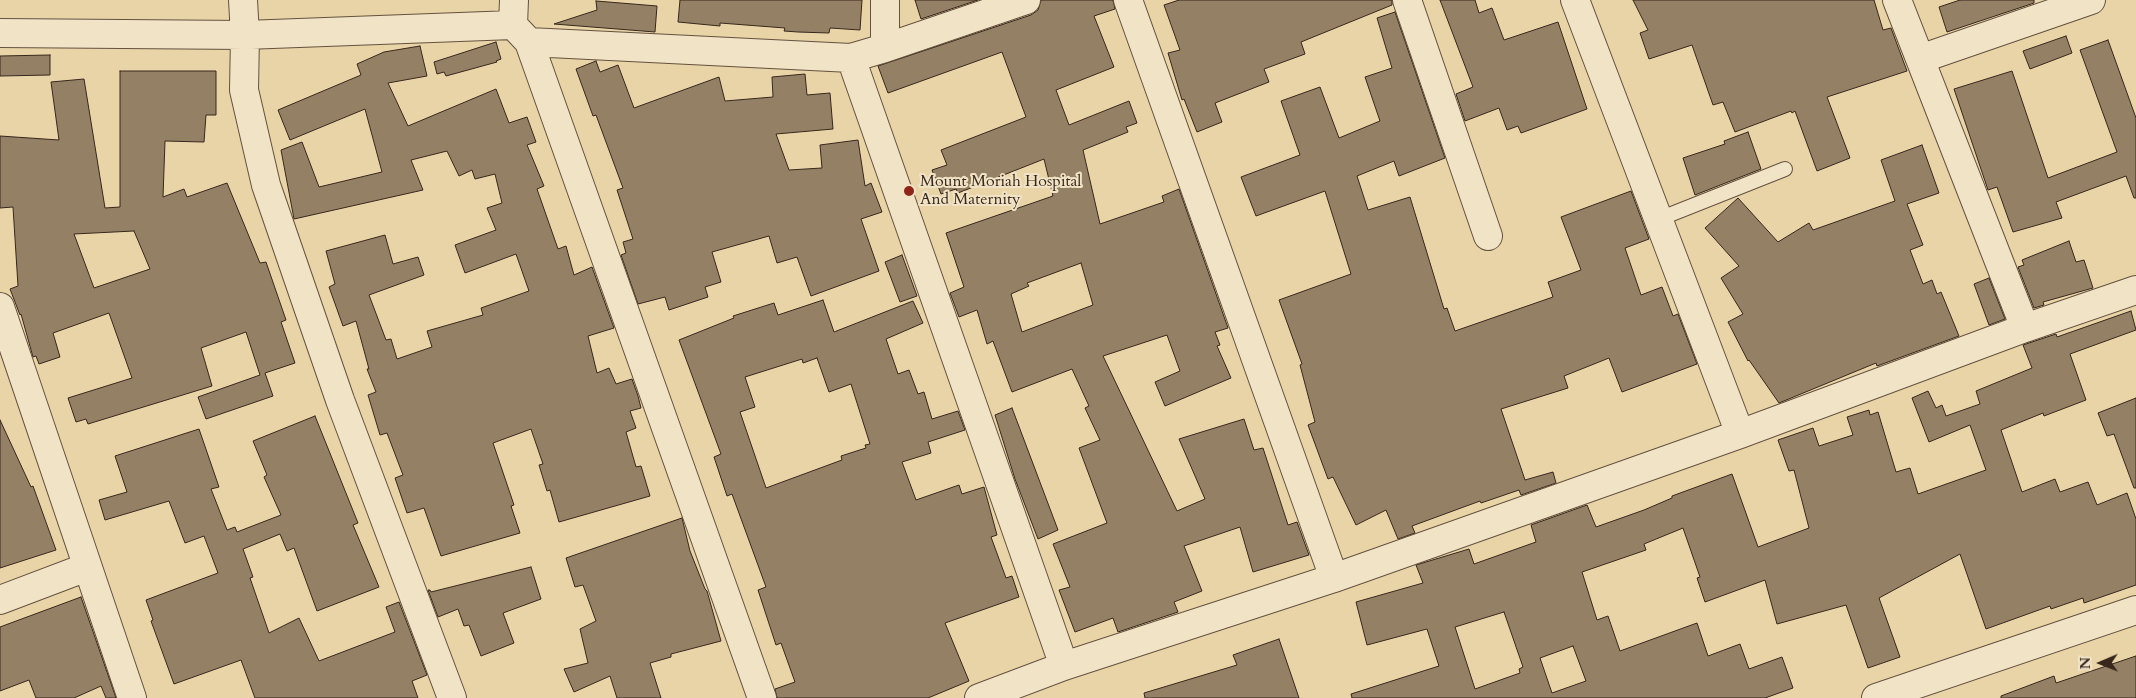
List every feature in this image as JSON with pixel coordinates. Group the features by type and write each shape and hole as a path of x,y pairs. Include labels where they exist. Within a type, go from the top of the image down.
{"street":[{"path":"243,0 245,35 244,90 266,185 340,400 452,698"},
{"path":"885,0 885,48"},
{"path":"0,33 245,35 519,22 851,58 1026,0"},
{"path":"1128,0 1334,578"},
{"path":"1406,0 1488,236"},
{"path":"1575,0 1740,434"},
{"path":"1897,0 2025,328"},
{"path":"1920,59 2091,0"},
{"path":"519,22 762,698"},
{"path":"851,58 1064,666"},
{"path":"979,698 1064,666 1334,578 1740,434 2025,328 2136,290"},
{"path":"0,307 132,698"},
{"path":"0,600 87,567"},
{"path":"1876,698 2136,610"}],"lane":[{"path":"1659,219 1785,169"}],"building":[{"path":"680,0 862,0 860,30 830,28 829,33 798,32 784,31 785,28 720,23 720,26 678,22"},
{"path":"915,0 978,0 921,19"},
{"path":"1041,0 1113,0 1115,9 1094,16 1114,67 1056,90 1069,125 1129,101 1137,123 1126,127 1128,132 1083,150 1100,224 1164,202 1162,196 1179,189 1228,328 1215,332 1220,345 1217,346 1231,378 1165,406 1155,382 1180,371 1167,335 1103,356 1177,511 1205,499 1179,439 1244,419 1254,450 1263,448 1288,525 1297,522 1309,555 1253,572 1240,527 1184,546 1202,591 1174,602 1178,612 1118,632 1113,618 1075,632 1059,590 1070,587 1053,544 1107,523 1079,448 1100,440 1085,408 1089,406 1072,369 1012,392 993,341 987,344 977,310 959,317 950,293 964,287 946,233 1053,196 1044,159 958,193 956,189 941,194 932,170 947,165 941,150 1026,117 1002,52 888,93 878,66 1031,15 1038,10","holes":["1081,263 1093,305 1022,332 1011,294 1029,286 1027,283"]},
{"path":"1179,0 1392,0 1392,5 1301,42 1305,54 1264,69 1269,82 1215,103 1222,122 1197,132 1184,99 1182,100 1168,53 1180,50 1164,5"},
{"path":"1440,0 1475,0 1479,13 1492,8 1504,40 1558,22 1587,109 1521,133 1518,126 1507,130 1499,108 1465,121 1456,94 1473,87"},
{"path":"1633,0 1874,0 1883,30 1891,28 1907,71 1827,97 1850,158 1817,171 1795,111 1735,132 1723,102 1713,105 1692,45 1649,59 1640,33 1648,30"},
{"path":"1960,0 2034,0 2034,3 1947,32 1939,7"},
{"path":"596,1 657,6 655,32 554,24 597,10"},
{"path":"1395,12 1445,158 1399,176 1394,161 1357,176 1368,210 1410,197 1444,309 1447,308 1455,331 1553,297 1548,282 1581,270 1561,217 1631,191 1649,239 1625,248 1641,295 1662,287 1673,316 1678,314 1697,364 1622,392 1609,358 1564,376 1568,388 1501,409 1525,480 1553,472 1556,483 1521,495 1519,490 1481,503 1480,501 1412,526 1415,533 1398,539 1386,510 1356,525 1333,477 1328,479 1308,425 1315,422 1300,365 1302,364 1279,300 1351,274 1325,191 1256,216 1241,177 1300,155 1281,101 1320,87 1339,138 1380,121 1365,77 1392,68 1377,18"},
{"path":"2066,36 2072,53 2030,69 2023,51"},
{"path":"2108,40 2136,118 2136,198 2134,198 2126,176 2056,202 2062,218 2013,232 1997,187 1988,190 1954,89 2012,71 2048,178 2117,152 2080,50"},
{"path":"496,42 501,59 497,62 446,76 444,72 437,74 434,62"},
{"path":"420,46 427,76 388,83 408,126 496,89 509,123 527,117 536,142 527,145 544,186 537,189 558,249 566,246 574,275 592,267 614,328 588,336 597,373 609,368 616,384 632,379 638,396 641,408 630,411 636,428 626,432 636,467 641,466 650,496 559,522 550,490 547,491 539,465 543,464 531,429 493,443 514,505 511,506 520,533 441,556 424,508 407,513 395,478 403,475 387,433 380,435 368,395 376,392 367,369 369,369 356,321 343,326 329,287 335,284 326,251 385,235 393,264 418,257 424,275 369,295 386,340 391,339 397,359 432,347 427,331 483,315 481,308 529,291 516,254 465,273 455,245 496,230 487,208 502,203 495,174 475,179 472,170 459,176 447,151 411,160 423,190 294,219 281,150 302,142 319,187 382,172 365,109 290,140 278,110 361,75 357,64 384,52"},
{"path":"50,55 50,75 0,76 0,56"},
{"path":"596,61 600,72 618,65 634,108 719,77 725,101 773,97 772,77 805,74 807,95 830,93 833,129 776,134 789,170 822,168 820,145 858,140 865,186 871,183 882,212 861,219 879,271 811,296 797,257 777,263 769,236 712,252 721,282 705,287 708,297 669,310 665,297 638,304 621,255 626,253 623,242 633,239 617,190 623,188 596,115 593,116 576,69"},
{"path":"120,71 216,71 216,115 206,115 204,142 165,141 163,197 184,189 187,197 227,183 260,263 266,262 286,320 281,322 295,363 265,373 273,396 206,419 198,397 260,375 246,332 201,348 212,386 88,424 86,419 76,422 68,398 132,378 109,313 53,333 60,357 39,364 36,356 33,357 21,314 10,289 18,286 13,207 0,208 0,136 59,140 51,82 84,79 105,208 120,207","holes":["134,231 150,269 94,288 74,234"]},
{"path":"1748,132 1761,169 1695,195 1683,158 1725,144 1724,141"},
{"path":"1922,145 1939,193 1907,204 1923,245 1910,250 1923,284 1932,280 1937,294 1941,292 1959,336 1877,366 1876,363 1779,403 1748,361 1728,322 1743,314 1721,278 1739,266 1705,228 1738,198 1778,242 1809,223 1813,230 1895,201 1881,160"},
{"path":"2069,241 2076,262 2084,260 2093,288 2043,302 2044,305 2034,308 2018,267 2024,265 2022,260"},
{"path":"902,255 917,296 900,302 885,262"},
{"path":"1989,278 2005,319 1989,325 1974,284"},
{"path":"823,300 834,332 913,301 923,323 886,339 898,374 909,370 918,394 924,392 932,419 958,411 965,430 928,442 931,453 902,462 916,500 959,485 962,494 984,487 997,535 991,537 1006,578 1012,576 1019,597 945,623 969,681 928,698 777,698 775,689 795,682 781,643 776,645 758,590 766,587 732,494 727,496 714,457 721,454 679,340 734,318 733,316 774,303 778,315","holes":["817,358 829,392 851,384 870,444 865,445 866,448 841,456 842,460 766,488 740,412 755,407 745,377 802,359 803,363"]},
{"path":"2131,311 2136,330 2070,354 2086,400 2044,416 2043,413 2001,430 2022,492 2055,479 2060,492 2088,482 2097,505 2127,493 2136,519 2136,585 2084,603 2083,598 2051,609 2050,606 1986,629 1960,554 1879,598 1900,657 1868,668 1846,605 1777,624 1765,580 1705,602 1697,578 1700,577 1683,528 1644,544 1646,550 1582,572 1597,620 1608,616 1620,651 1697,623 1708,656 1740,644 1749,669 1782,657 1793,688 1765,698 1352,698 1351,694 1439,666 1427,629 1367,645 1356,602 1423,583 1416,565 1469,549 1474,564 1536,542 1531,525 1587,505 1596,527 1644,510 1672,498 1672,496 1732,474 1758,547 1809,528 1794,470 1789,471 1778,440 1813,428 1819,446 1853,435 1847,417 1869,410 1870,415 1878,412 1896,472 1910,468 1918,494 1986,470 1970,425 1929,442 1912,398 1928,391 1936,408 1942,405 1946,416 1980,404 1976,391 2032,368 2023,345 2056,334 2057,337","holes":["1504,612 1523,667 1519,669 1520,673 1475,689 1455,627","1573,646 1586,681 1552,693 1540,658"]},
{"path":"2136,398 2136,488 2134,488 2114,434 2107,436 2098,413"},
{"path":"1012,408 1058,530 1038,539 1015,479 995,415"},
{"path":"315,416 358,523 353,525 379,587 317,611 294,548 287,551 280,534 243,549 253,577 250,578 269,633 299,618 319,661 395,632 386,607 399,602 427,675 412,681 418,698 255,698 241,660 174,684 151,621 153,620 146,600 218,573 204,536 185,543 169,501 105,520 99,500 127,492 115,456 199,429 219,487 211,489 227,530 235,527 237,532 281,515 264,477 267,475 253,441"},
{"path":"0,420 31,487 33,486 56,550 0,568"},
{"path":"682,518 690,551 707,591 721,641 671,654 671,657 650,663 661,698 617,698 610,676 574,692 564,669 588,663 580,629 596,621 583,585 575,587 566,558"},
{"path":"531,567 541,599 503,613 514,643 481,656 469,625 464,626 458,609 438,617 428,590 431,592"},
{"path":"81,597 116,698 106,698 101,686 74,698 36,698 29,680 0,691 0,627"},
{"path":"1279,639 1299,698 1145,698 1144,693 1237,665 1233,655"},
{"path":"2136,656 2136,698 2001,698 2001,696 2054,676 2056,683"}],"place":[{"name":"Mount Moriah Hospital And Maternity","path":"909,191"}]}
